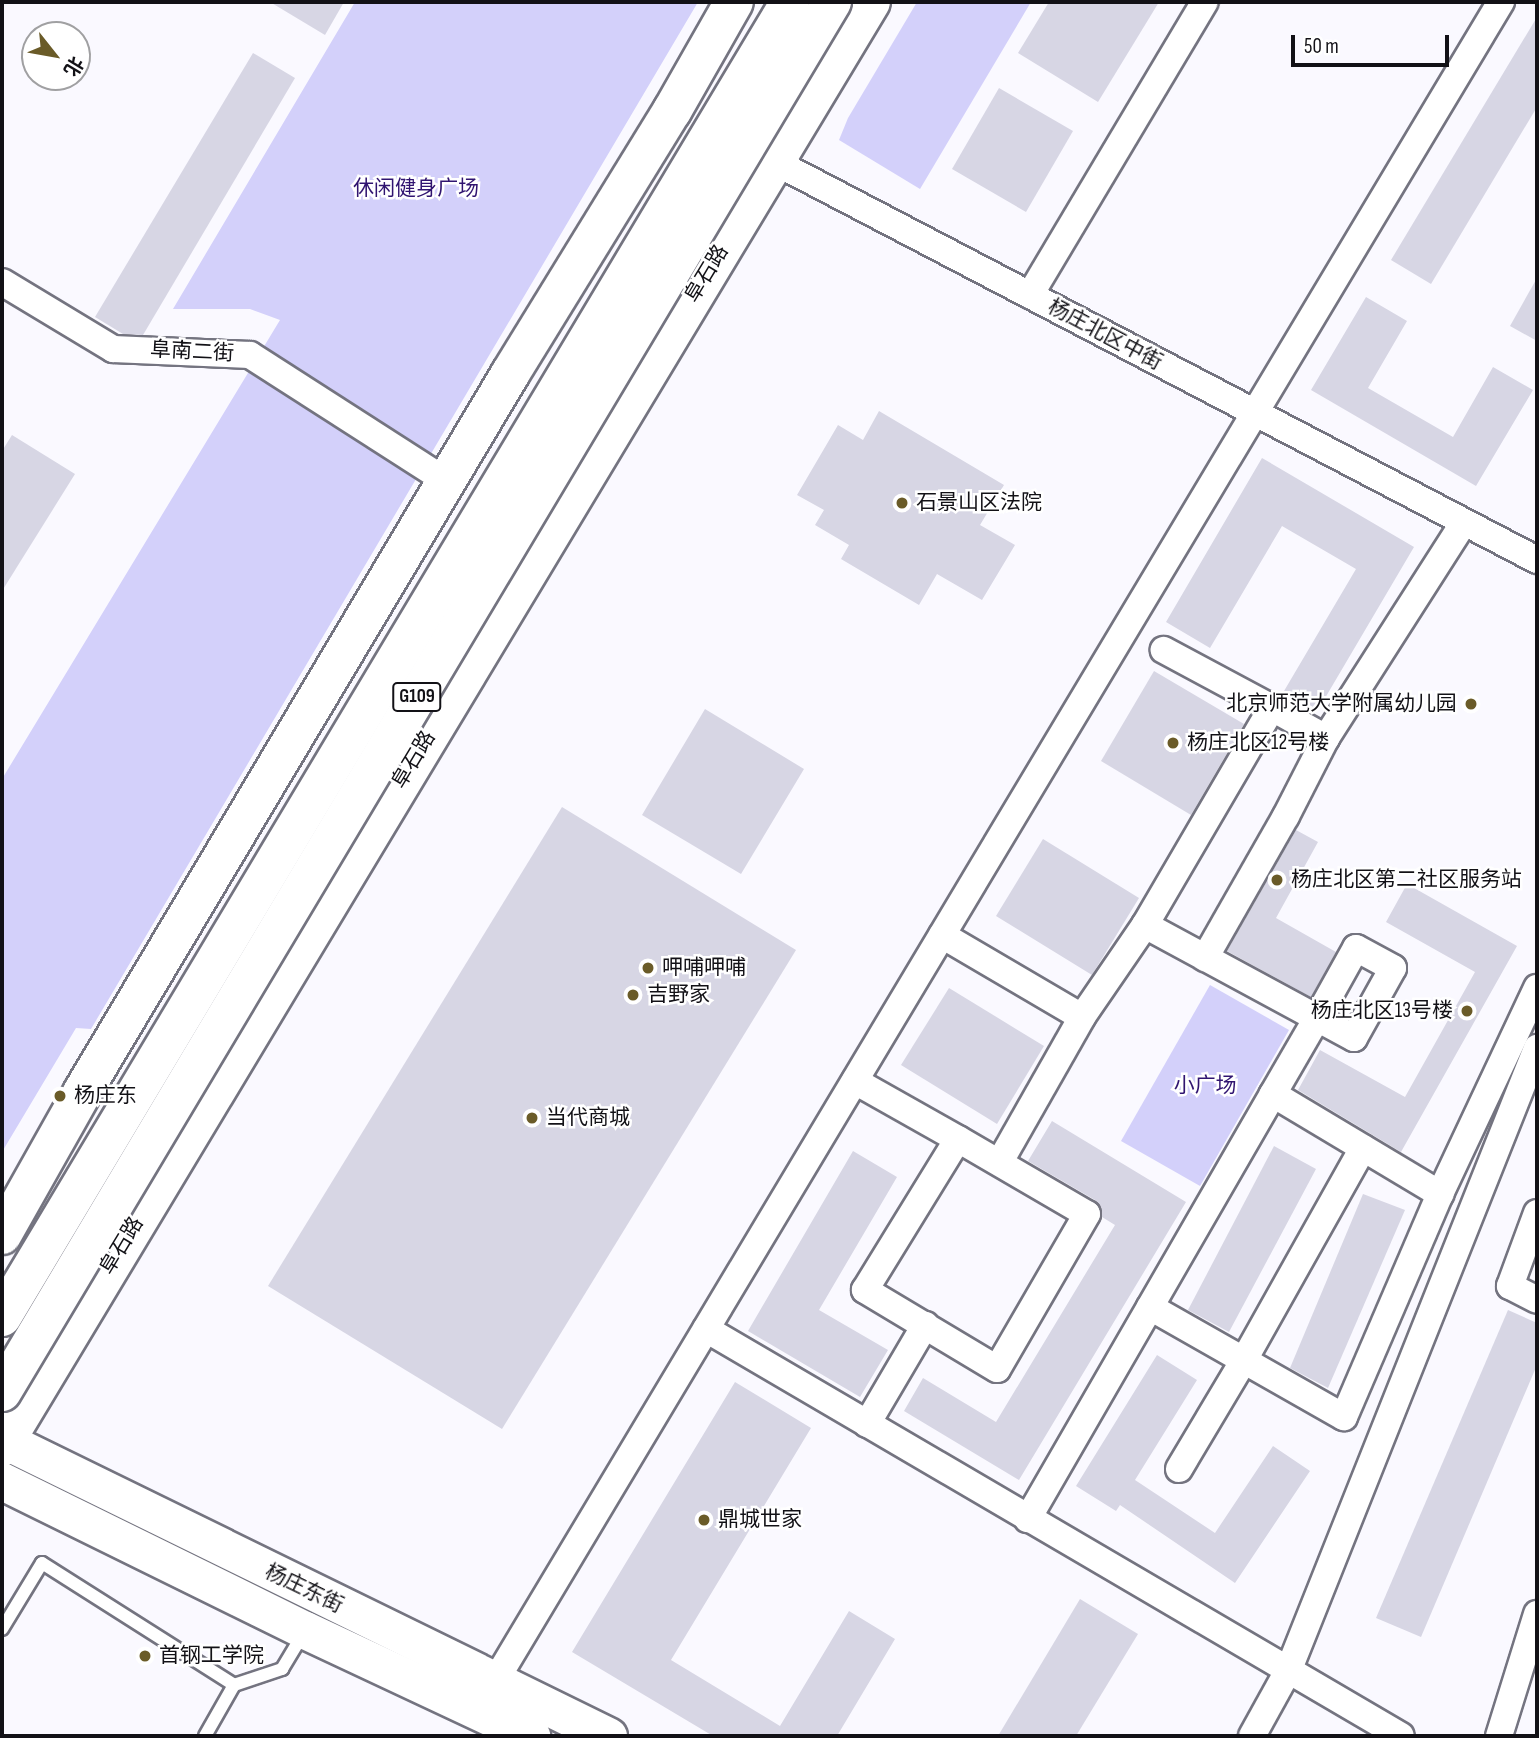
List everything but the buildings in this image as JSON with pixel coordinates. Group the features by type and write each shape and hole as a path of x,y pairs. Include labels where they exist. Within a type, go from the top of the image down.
{"main road":[{"path":"102,1279 5,1230 90,1079 446,481 672,111 733,2"},
{"name":"G109","path":"2,1317 790,2"},
{"name":"阜石路","path":"2,1392 832,2"},
{"name":"阜石路","path":"3,1442 870,2"},
{"name":"杨庄东街","path":"3,1442 494,1683 608,1736"},
{"name":"杨庄东街","path":"2,1481 304,1630 531,1736"}],"street":[{"path":"1030,295 1205,2"},
{"path":"494,1683 1501,2"},
{"name":"杨庄北区中街","path":"672,111 775,161 1537,560"},
{"name":"阜南二街","path":"2,282 113,349 250,355 446,481"},
{"path":"1205,958 1326,738 1464,522"},
{"path":"1164,650 1326,738"},
{"path":"1006,1151 1082,1017 1145,925 1272,708"},
{"path":"1028,1519 1317,1018 1145,925"},
{"path":"942,935 1082,1017"},
{"path":"1150,1307 1344,1417 1440,1194 1537,988"},
{"path":"1252,1736 1289,1669 1537,1048"},
{"path":"855,1081 958,1139 1087,1214 997,1369 866,1290 958,1139"},
{"path":"1273,1094 1440,1194"},
{"path":"1179,1469 1244,1360 1363,1148"},
{"path":"1537,1213 1510,1286 1537,1300"},
{"path":"867,1424 925,1325"},
{"path":"706,1329 1401,1736"},
{"path":"1499,1736 1537,1614"}],"lane":[{"path":"2,1629 42,1563 234,1685"},
{"path":"205,1736 234,1685 282,1669 304,1630"}],"green space":[{"name":"休闲健身广场","path":"355,2 698,2 91,1029 76,1028 2,1152 2,779 280,320 250,309 173,309"},
{"path":"917,2 1031,2 920,189 839,140 848,118"},
{"name":"小广场","path":"1210,985 1289,1030 1200,1186 1121,1141"}],"place":[{"name":"石景山区法院","path":"902,503"},
{"name":"北京师范大学附属幼儿园","path":"1471,704"},
{"name":"杨庄北区12号楼","path":"1173,743"},
{"name":"杨庄北区第二社区服务站","path":"1277,880"},
{"name":"呷哺呷哺","path":"648,968"},
{"name":"吉野家","path":"633,995"},
{"name":"杨庄北区13号楼","path":"1467,1011"},
{"name":"杨庄东","path":"60,1096"},
{"name":"当代商城","path":"532,1118"},
{"name":"鼎城世家","path":"704,1520"},
{"name":"首钢工学院","path":"145,1656"}]}
